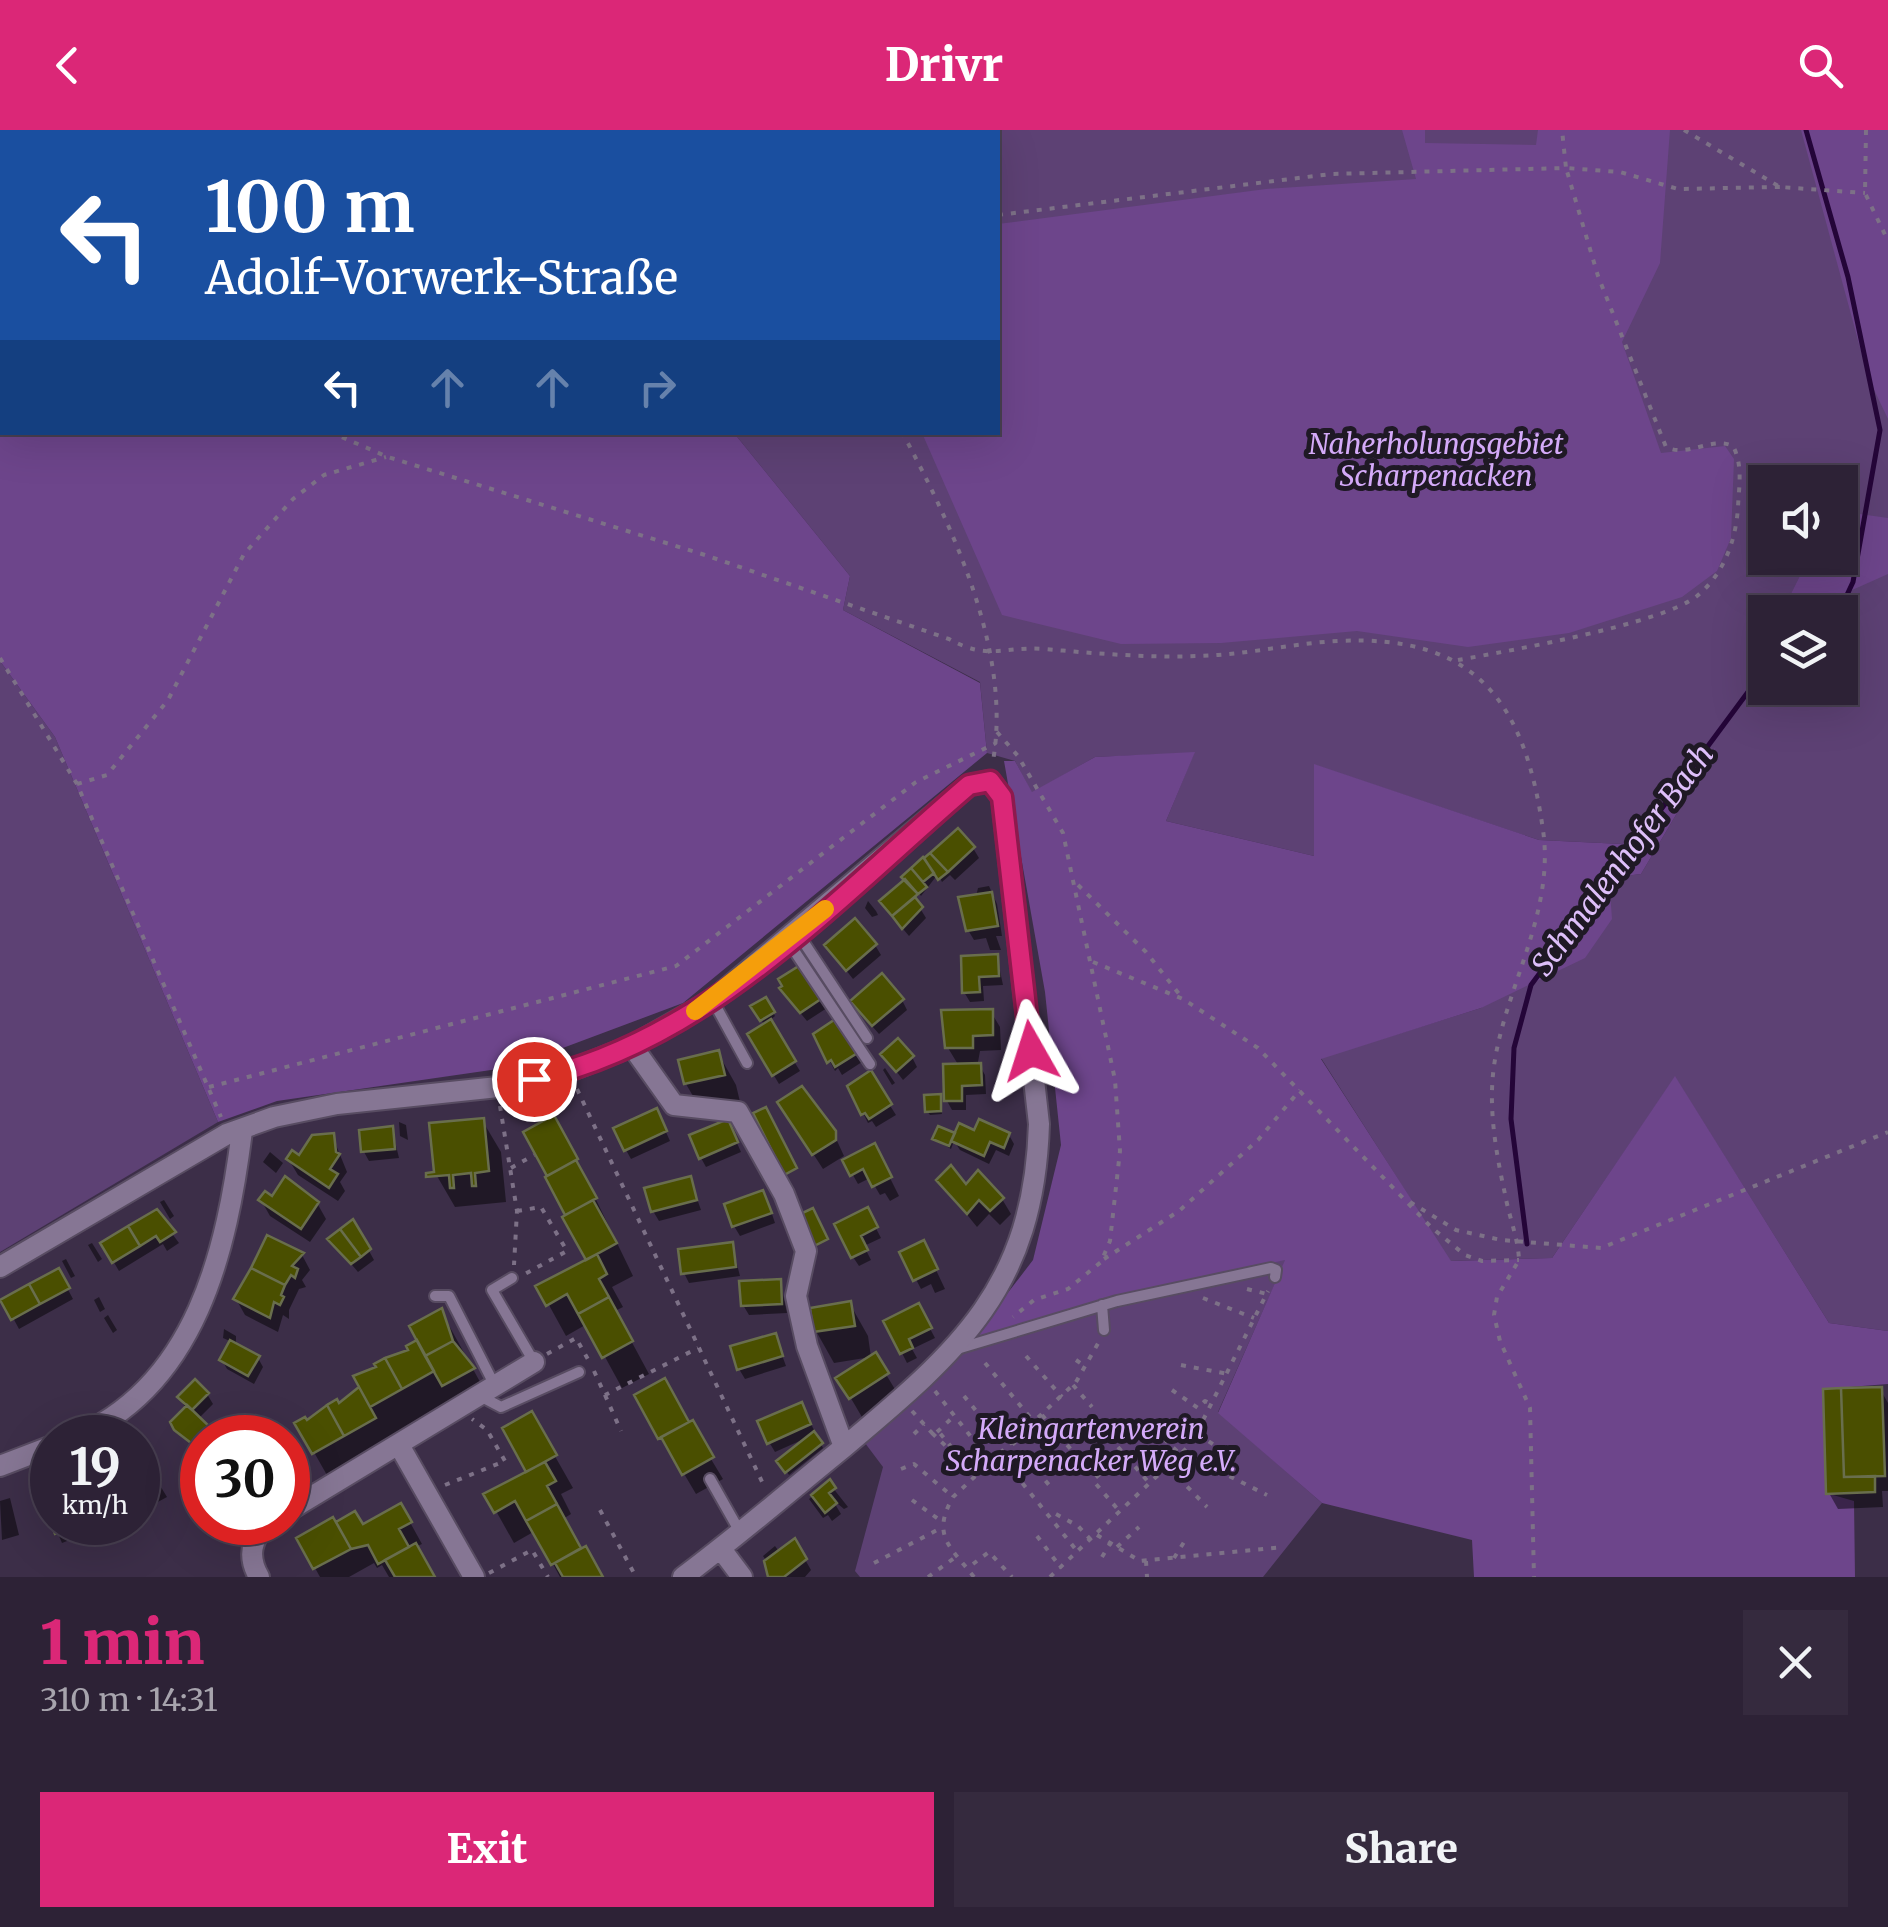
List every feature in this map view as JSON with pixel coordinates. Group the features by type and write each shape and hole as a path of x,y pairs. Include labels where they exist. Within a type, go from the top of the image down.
{"street":[{"path":"0,1267 234,1132 274,1117 337,1104 498,1087 569,1072 632,1046 713,1000 969,785 990,781 1002,797 1039,1124 1037,1178 1025,1228 1006,1275 956,1349 844,1447 683,1577"},
{"path":"632,1046 674,1105 685,1110 738,1112 784,1194 806,1251 796,1296 807,1346 844,1447"},
{"path":"112,1415 127,1406 162,1371 184,1338 221,1254 231,1217 234,1132"},
{"path":"310,1498 534,1362"},
{"path":"400,1445 478,1577"},
{"path":"0,1466 30,1454"},
{"path":"252,1545 250,1556 259,1577"},
{"path":"721,1548 742,1577"}],"lane":[{"path":"792,936 867,1038"},
{"path":"792,936 870,1064"},
{"path":"713,1000 747,1063"},
{"path":"956,1349 1102,1306 1271,1268 1276,1270 1275,1278"},
{"path":"512,1278 492,1290 534,1362"},
{"path":"435,1296 449,1296 488,1390 501,1408 578,1372"},
{"path":"1102,1306 1104,1330"},
{"path":"710,1479 740,1533"}],"path":[{"path":"1454,660 1552,642 1689,602 1716,578 1734,538 1740,473 1737,453 1733,446 1720,442 1680,451 1666,446 1598,276 1566,168 1562,130"},
{"path":"1684,130 1780,187"},
{"path":"1866,130 1865,193 1888,241"},
{"path":"1000,215 1331,174 1566,168 1620,172 1678,189 1780,187 1865,193"},
{"path":"337,435 388,456 705,555 949,639 975,653 1027,648 1170,657 1360,640 1426,650 1454,660 1493,689 1510,716 1530,768 1544,832 1538,910 1493,1070 1497,1150 1520,1260 1497,1298 1494,1315 1500,1341 1530,1408 1534,1577"},
{"path":"903,435 946,525 990,651 997,732 994,754"},
{"path":"77,784 107,775 168,700 244,554 294,499 324,475 388,456"},
{"path":"0,658 77,784 210,1088 234,1132"},
{"path":"997,732 1018,756 1063,833 1078,884 1115,1080 1120,1152 1110,1241 1100,1262"},
{"path":"210,1088 676,966 916,782 996,742"},
{"path":"1078,884 1146,952 1184,999"},
{"path":"1092,962 1184,999 1258,1048 1464,1254 1482,1261 1520,1260"},
{"path":"569,1072 773,1506"},
{"path":"979,1318 1000,1327 1034,1300 1068,1289 1100,1262 1179,1212 1258,1140 1301,1088"},
{"path":"501,1113 517,1211 512,1278"},
{"path":"1405,1198 1456,1230 1601,1248 1888,1132"},
{"path":"510,1168 534,1155"},
{"path":"512,1278 566,1251 542,1208 517,1211"},
{"path":"1050,1577 1169,1468 1198,1434 1275,1278"},
{"path":"1233,1286 1267,1294"},
{"path":"1201,1298 1254,1318"},
{"path":"874,1563 941,1524 954,1497 1073,1385 1104,1330"},
{"path":"534,1362 576,1338 588,1358"},
{"path":"605,1395 698,1348"},
{"path":"1026,1356 1062,1397"},
{"path":"1076,1360 1086,1367"},
{"path":"986,1363 1034,1422"},
{"path":"592,1365 620,1431"},
{"path":"1180,1365 1228,1374"},
{"path":"1073,1385 1092,1407"},
{"path":"931,1386 990,1461"},
{"path":"1172,1390 1198,1408 1205,1402 1213,1406"},
{"path":"964,1396 1006,1447"},
{"path":"429,1496 452,1480 485,1473 505,1461 487,1430 459,1408"},
{"path":"912,1411 976,1476"},
{"path":"1042,1414 1078,1459"},
{"path":"934,1432 952,1418"},
{"path":"1145,1420 1182,1454 1267,1496"},
{"path":"914,1434 924,1424"},
{"path":"1198,1434 1223,1450"},
{"path":"1012,1441 1049,1485"},
{"path":"1118,1447 1151,1485"},
{"path":"998,1454 1078,1552"},
{"path":"1098,1456 1108,1467 1094,1479 1096,1484 1121,1513"},
{"path":"901,1469 914,1464 954,1497"},
{"path":"1169,1468 1207,1507"},
{"path":"912,1500 941,1524 974,1577"},
{"path":"600,1510 636,1577"},
{"path":"1056,1514 1078,1526 1091,1540"},
{"path":"1117,1547 1140,1526"},
{"path":"1097,1534 1136,1560 1146,1561 1284,1547"},
{"path":"1038,1536 1062,1577"},
{"path":"1174,1558 1186,1539"},
{"path":"1102,1557 1111,1542"},
{"path":"478,1577 532,1550 548,1577"},
{"path":"973,1564 989,1552 1012,1577"},
{"path":"928,1577 958,1556"},
{"path":"1146,1561 1147,1577"}],"green space":[{"name":"Naherholungsgebiet Scharpenacken","path":"1000,130 1888,130 1888,1331 1829,1323 1675,1077 1552,1258 1450,1261 1321,1058 1481,1008 1608,878 1641,874 1713,752 1622,844 1539,840 1315,765 1314,856 1166,821 1194,753 1095,757 1032,793 1015,761 987,753 980,682 843,610 850,576 736,435 1000,435"},
{"path":"1402,130 1425,130 1425,143 1536,145 1538,130 1670,130 1660,263 1622,342 1661,453 1725,446 1734,459 1731,538 1717,571 1682,597 1569,633 1468,647 1357,631 1221,643 1121,644 1002,615 923,435 1000,435 1000,224 1266,189 1416,179"},
{"path":"1801,130 1888,130 1888,419 1868,377"},
{"path":"0,435 736,435 850,576 843,610 980,683 987,753 683,1003 512,1067 277,1101 218,1122 55,737 0,661"},
{"path":"1858,514 1888,518 1888,574 1841,595 1790,595 1800,575 1858,575"},
{"path":"0,661 55,737 218,1122 0,1252"},
{"path":"1716,747 1641,874 1609,878 1612,919 1585,958 1481,1008 1321,1059 1451,1261 1552,1258 1675,1076 1829,1323 1888,1331 1888,1384 1823,1389 1826,1493 1854,1501 1855,1577 1474,1577 1472,1540 1322,1503 1218,1413 1285,1260 1190,1280 968,1345 1033,1260 1061,1145 1045,992 1004,761 1015,761 1032,792 1095,757 1195,752 1166,821 1314,856 1314,764 1539,840 1622,844"},
{"name":"Kleingartenverein Scharpenacker Weg e.V.","path":"1286,1259 1218,1412 1322,1503 1263,1577 860,1577 855,1571 883,1467 865,1443 968,1345 1190,1280"}],"building":[{"path":"958,828 975,847 948,872 930,853"},
{"path":"930,853 948,872 938,880 924,858"},
{"path":"923,857 934,873 923,882 911,868"},
{"path":"911,868 927,887 918,894 901,877"},
{"path":"905,879 918,894 892,916 879,901"},
{"path":"992,892 998,926 966,931 958,897"},
{"path":"915,897 923,907 902,929 892,916"},
{"path":"855,918 877,944 846,971 824,945"},
{"path":"998,954 999,976 979,977 980,992 962,993 961,956"},
{"path":"802,964 824,997 800,1013 779,988 782,986 778,979"},
{"path":"882,973 904,999 872,1026 850,1001"},
{"path":"766,997 775,1012 760,1021 750,1006"},
{"path":"993,1009 993,1035 973,1036 973,1048 945,1048 941,1010"},
{"path":"837,1018 859,1052 835,1067 831,1060 827,1063 813,1034"},
{"path":"771,1019 796,1061 772,1076 747,1034"},
{"path":"898,1038 914,1056 896,1072 880,1054"},
{"path":"719,1050 725,1075 684,1084 678,1060"},
{"path":"981,1063 982,1085 962,1086 962,1101 944,1101 943,1064"},
{"path":"871,1070 892,1104 869,1119 865,1113 861,1115 847,1086"},
{"path":"802,1086 836,1131 836,1140 812,1155 777,1102"},
{"path":"941,1094 941,1111 925,1112 924,1095"},
{"path":"766,1107 797,1168 784,1175 753,1113"},
{"path":"657,1108 667,1131 624,1151 613,1128"},
{"path":"554,1115 578,1159 547,1176 523,1132"},
{"path":"484,1118 489,1171 475,1173 476,1186 472,1186 471,1173 453,1175 454,1188 450,1188 449,1175 426,1177 426,1173 434,1172 429,1123"},
{"path":"728,1119 738,1142 699,1159 689,1135"},
{"path":"979,1119 1010,1133 1004,1148 990,1142 984,1156 951,1141 959,1123 974,1130"},
{"path":"393,1126 395,1149 361,1152 359,1130"},
{"path":"938,1126 955,1133 949,1146 932,1139"},
{"path":"334,1133 336,1152 340,1154 330,1169 338,1174 329,1188 286,1159 292,1150 299,1155 312,1135"},
{"path":"875,1143 892,1177 872,1187 863,1169 850,1176 842,1160"},
{"path":"576,1160 597,1198 565,1215 545,1177"},
{"path":"951,1165 966,1184 978,1170 1004,1198 990,1211 979,1200 967,1214 936,1180"},
{"path":"285,1176 319,1202 301,1229 258,1200 265,1191 272,1196"},
{"path":"691,1176 697,1200 651,1212 644,1188"},
{"path":"763,1190 772,1213 732,1227 724,1204"},
{"path":"593,1200 617,1243 586,1260 562,1217"},
{"path":"868,1207 878,1227 861,1236 868,1250 851,1258 834,1224"},
{"path":"813,1208 828,1239 814,1246 798,1215"},
{"path":"157,1209 176,1232 160,1242 156,1236 140,1246 128,1226"},
{"path":"353,1219 371,1249 361,1257 340,1229"},
{"path":"128,1226 140,1246 112,1263 100,1243"},
{"path":"340,1229 361,1257 351,1264 327,1239"},
{"path":"267,1235 304,1253 292,1266 298,1269 295,1278 291,1275 285,1285 251,1268"},
{"path":"924,1240 938,1269 913,1281 899,1252"},
{"path":"733,1242 736,1267 681,1274 678,1249"},
{"path":"597,1254 607,1274 599,1279 609,1297 578,1314 567,1294 546,1306 535,1286"},
{"path":"59,1268 70,1288 40,1304 29,1284"},
{"path":"251,1268 285,1285 281,1295 284,1297 280,1305 274,1302 270,1318 233,1299"},
{"path":"781,1279 782,1304 741,1306 739,1281"},
{"path":"29,1284 40,1304 11,1320 0,1300"},
{"path":"609,1297 633,1341 602,1358 578,1314"},
{"path":"851,1301 855,1326 813,1332 810,1308"},
{"path":"919,1303 932,1328 909,1339 913,1348 900,1354 883,1321"},
{"path":"442,1308 453,1341 425,1356 409,1326"},
{"path":"776,1333 783,1356 737,1370 730,1346"},
{"path":"230,1340 260,1356 248,1376 219,1360"},
{"path":"417,1340 434,1371 402,1389 385,1358 408,1350 406,1346"},
{"path":"453,1341 475,1368 442,1386 425,1356"},
{"path":"876,1352 889,1373 849,1399 835,1378"},
{"path":"385,1358 402,1389 370,1407 353,1376 376,1367 374,1364"},
{"path":"665,1378 689,1422 658,1439 634,1395"},
{"path":"195,1379 209,1393 192,1410 177,1397"},
{"path":"359,1387 376,1418 344,1436 327,1405 337,1399 339,1403"},
{"path":"1882,1387 1885,1476 1844,1477 1841,1388"},
{"path":"1841,1388 1844,1477 1875,1476 1875,1492 1826,1494 1823,1389"},
{"path":"802,1402 811,1424 767,1444 757,1421"},
{"path":"187,1405 197,1415 180,1415 180,1435 170,1422"},
{"path":"327,1405 344,1436 312,1454 310,1418"},
{"path":"532,1411 557,1455 526,1472 502,1428"},
{"path":"693,1420 714,1457 682,1475 661,1437"},
{"path":"814,1431 823,1443 785,1473 776,1461"},
{"path":"545,1462 556,1481 547,1486 557,1504 526,1521 515,1501 494,1513 483,1494"},
{"path":"830,1479 836,1488 829,1493 837,1503 825,1513 811,1495"},
{"path":"401,1503 412,1522 399,1529 409,1547 378,1564 368,1545 351,1549 336,1522 355,1511 363,1524"},
{"path":"557,1504 581,1548 551,1565 526,1521"},
{"path":"333,1517 351,1549 313,1569 300,1545 310,1545 310,1530"},
{"path":"795,1538 807,1559 784,1577 768,1577 764,1561"},
{"path":"416,1543 435,1577 395,1577 385,1560"},
{"path":"586,1546 603,1577 563,1577 555,1563"}],"waterway":[{"name":"Schmalenhofer Bach","path":"1806,130 1848,277 1880,430 1853,582 1847,595"},
{"name":"Schmalenhofer Bach","path":"1527,1244 1511,1119 1514,1048 1531,985 1748,692"}],"slow traffic":[{"path":"695,1011 825,909"}],"route":[{"path":"534,1079 569,1072 632,1046 713,1000 969,785 990,781 1002,797 1031,1051"}]}
